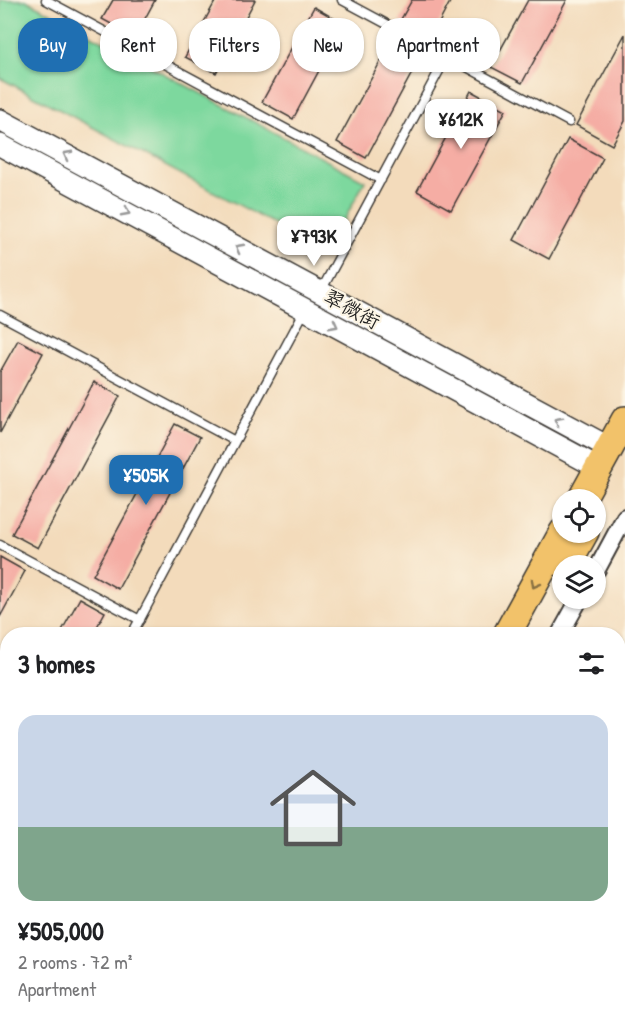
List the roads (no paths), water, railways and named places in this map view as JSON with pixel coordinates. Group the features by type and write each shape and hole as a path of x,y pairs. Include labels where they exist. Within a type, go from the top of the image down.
{"main road":[{"path":"603,489 625,420"},
{"path":"589,489 611,459"},
{"path":"511,627 557,543"},
{"path":"533,627 552,591"}],"street":[{"name":"翠微街","path":"0,120 321,292 611,459"},
{"name":"翠微街","path":"0,145 306,310 611,459"},
{"path":"605,555 625,517"},
{"path":"564,627 574,609"}],"lane":[{"path":"46,0 381,180"},
{"path":"342,0 376,18"},
{"path":"321,292 438,72"},
{"path":"477,72 569,122"},
{"path":"136,627 306,310"},
{"path":"0,315 235,441"},
{"path":"0,545 140,620"}]}
